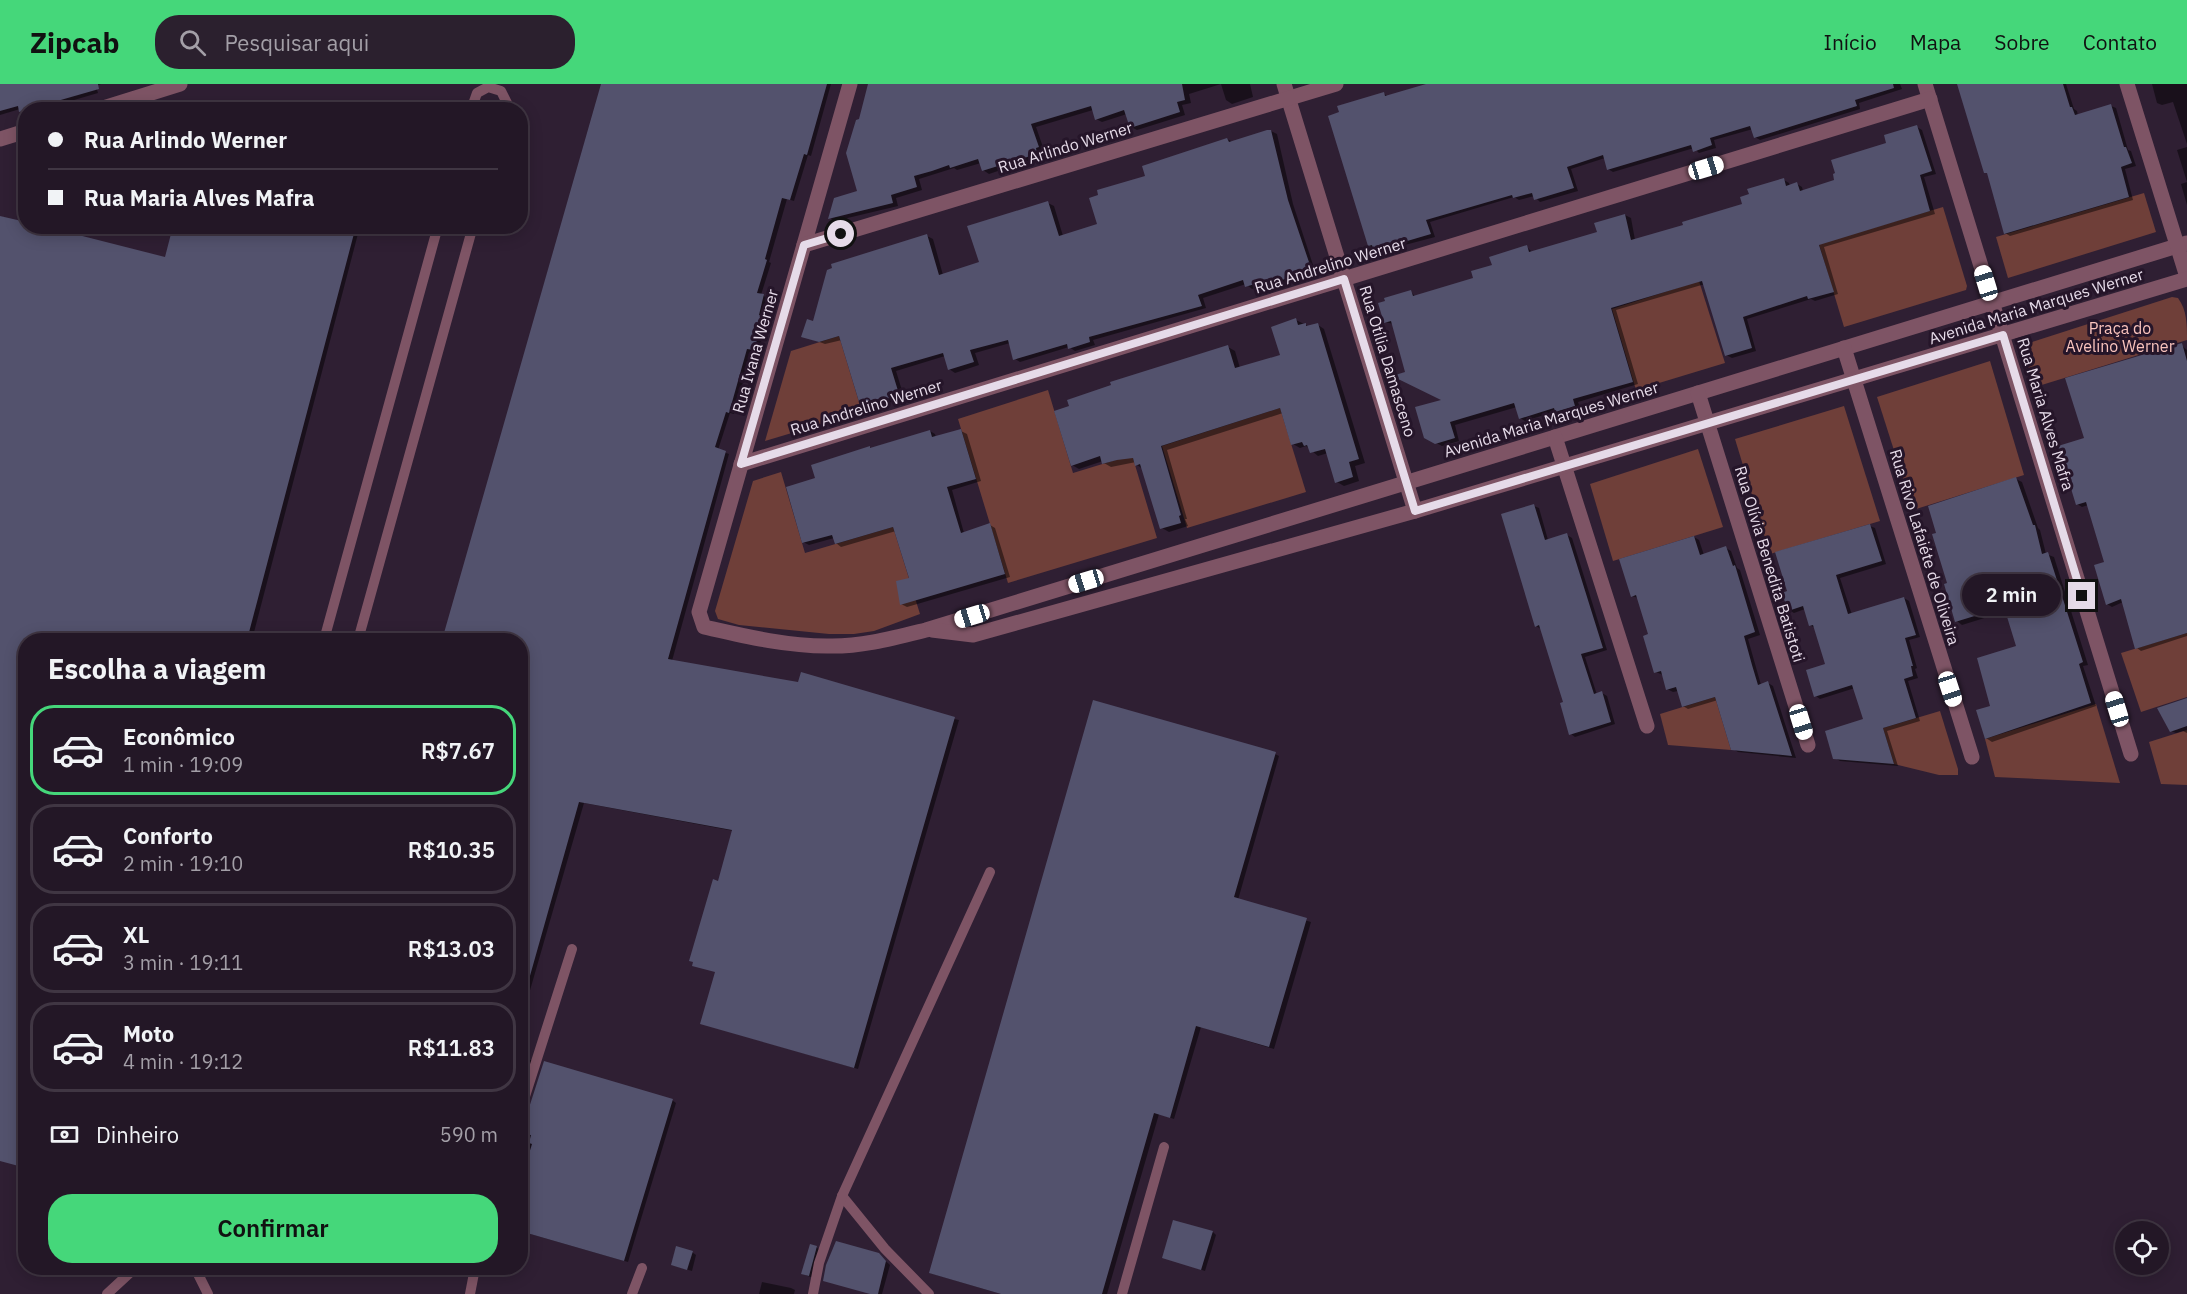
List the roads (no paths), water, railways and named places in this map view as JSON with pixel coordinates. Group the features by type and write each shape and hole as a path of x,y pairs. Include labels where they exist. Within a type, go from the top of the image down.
{"street":[{"path":"118,102 154,88 180,84"},
{"name":"Rua Ivana Werner","path":"704,627 699,612 850,84"},
{"name":"Rua Arlindo Werner","path":"804,245 1286,91 1336,84"},
{"name":"Rua Maria Alves Mafra","path":"1925,84 2131,754"},
{"path":"2127,84 2182,245 2187,278"},
{"name":"Rua Otília Damasceno","path":"1286,91 1415,511"},
{"name":"Rua Andrelino Werner","path":"741,464 1930,99"},
{"path":"0,139 18,133"},
{"name":"Avenida Maria Marques Werner","path":"704,627 772,641 827,646 874,642 926,630 2182,245"},
{"name":"Avenida Maria Marques Werner","path":"926,630 973,635 1415,511 2187,278"},
{"name":"Rua Rivo Lafaiéte de Oliveira","path":"1844,348 1972,757"},
{"name":"Rua Olívia Benedita Batistoti","path":"1698,393 1808,745"},
{"path":"1555,437 1647,726"}],"lane":[{"path":"474,102 477,93 488,87 501,91 506,102"},
{"path":"326,633 436,234"},
{"path":"360,633 471,234"},
{"path":"813,1294 819,1263 842,1196 990,872"},
{"path":"528,1087 572,950"},
{"path":"1122,1294 1164,1147"},
{"path":"842,1196 885,1249 929,1294"},
{"path":"632,1294 642,1268"},
{"path":"107,1294 127,1275"},
{"path":"198,1275 208,1294"},
{"path":"470,1294 474,1275"}],"park label":[{"name":"Praça do Avelino Werner","path":"2120,337"}]}
